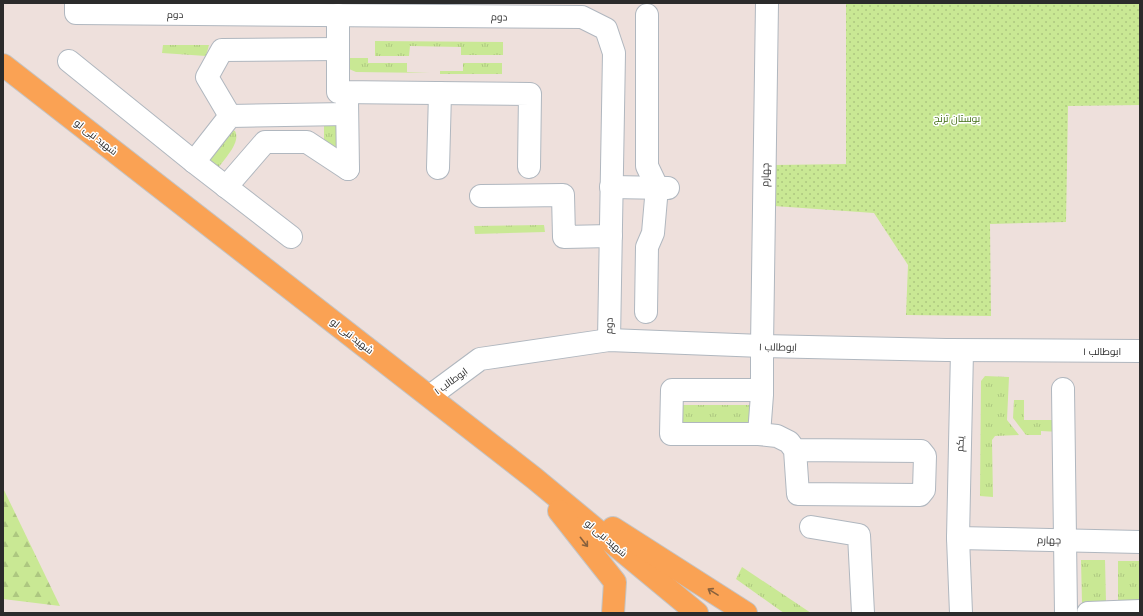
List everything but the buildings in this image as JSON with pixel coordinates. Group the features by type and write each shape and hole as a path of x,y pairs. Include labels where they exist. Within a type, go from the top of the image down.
{"main road":[{"name":"شهید نبی لو","path":"3,65 534,478 697,613"},
{"path":"534,478 615,582 613,613"},
{"path":"534,478 746,613"}],"street":[{"name":"چهارم","path":"759,434 762,390 768,3"},
{"name":"دوم","path":"76,8 325,11 439,9 582,17 606,29 614,53 609,340"},
{"path":"325,11 338,48 338,92 530,94 529,167"},
{"path":"646,312 647,247 653,233 662,188 647,166 647,15"},
{"path":"230,116 207,77 222,50 338,48"},
{"path":"69,61 194,162 291,237"},
{"path":"226,187 265,142 308,142 348,169 347,92"},
{"path":"438,168 440,93"},
{"path":"230,116 347,114"},
{"path":"194,162 230,116"},
{"path":"612,187 662,188"},
{"path":"482,196 563,196 564,237 611,236"},
{"name":"ابوطالب ۱","path":"430,396 480,359 609,340 762,346 962,351 1140,351"},
{"name":"یکم","path":"961,613 958,538 962,351"},
{"path":"1063,389 1066,613"},
{"path":"762,390 672,390 671,434 759,434 777,436 789,442 795,450 798,494 920,494 924,490 925,456 921,451 795,450"},
{"path":"811,527 859,535 863,613"},
{"name":"چهارم","path":"958,538 1140,542"},
{"path":"1088,613 1140,611"}],"green space":[{"name":"بوستان ترنج","path":"846,3 1140,3 1140,105 1068,106 1066,222 990,224 991,316 906,315 908,265 874,213 774,206 774,165 846,164"},
{"path":"375,41 503,42 503,55 461,55 461,47 410,46 409,56 375,56"},
{"path":"163,45 209,45 206,56 162,53"},
{"path":"349,58 368,58 368,63 407,63 407,72 430,73 356,72 349,69"},
{"path":"463,63 502,63 502,74 440,74 440,71 463,71"},
{"path":"324,124 338,124 338,157 330,156 330,143 324,142"},
{"path":"230,129 235,131 236,140 229,154 219,167 215,167 208,161"},
{"path":"544,225 545,232 475,234 474,226"},
{"path":"985,376 1009,377 1007,420 1019,435 995,436 992,440 993,497 980,496 981,381"},
{"path":"1014,400 1024,400 1024,420 1061,420 1060,432 1041,431 1041,435 1026,435 1013,418"},
{"path":"675,405 755,405 752,419 748,423 674,425"},
{"path":"3,488 60,606 3,599"},
{"path":"1081,560 1105,560 1106,602 1082,603"},
{"path":"1118,561 1140,561 1140,604 1118,604"},
{"path":"742,567 811,613 784,613 781,611 736,579"}]}
